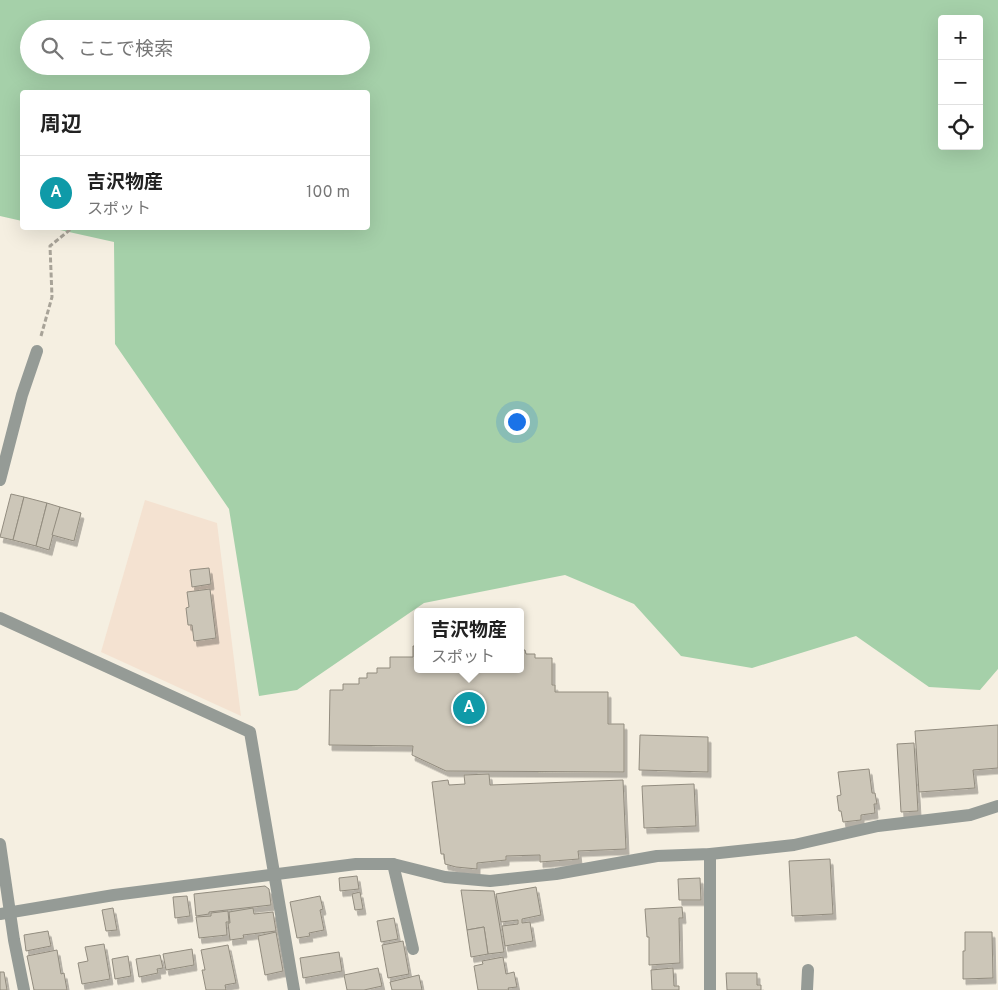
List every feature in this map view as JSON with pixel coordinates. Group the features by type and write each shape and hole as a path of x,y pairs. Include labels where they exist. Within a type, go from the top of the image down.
{"street":[{"path":"0,480 22,395 37,351"},
{"path":"0,618 250,732 294,990"},
{"path":"5,913 114,895 356,864 393,864 445,878 490,880 556,874 657,856 710,854 794,846 878,826 970,815 998,806"},
{"path":"0,844 5,913 24,990"},
{"path":"710,854 710,990"},
{"path":"393,864 413,949"},
{"path":"807,990 808,970"}],"path":[{"path":"37,351 52,297 50,246 70,230"}],"shaded area":[{"path":"145,500 217,523 241,716 101,652"}],"green space":[{"path":"0,0 998,0 998,669 980,690 929,687 856,636 752,668 681,656 634,604 565,575 424,603 414,608 414,610 297,690 259,696 229,509 115,344 114,242 60,230 370,230 370,90 20,90 20,221 0,216"}],"building":[{"path":"11,494 24,497 13,540 0,537"},
{"path":"24,497 47,503 36,546 13,540"},
{"path":"47,503 60,507 49,550 36,546"},
{"path":"60,507 81,513 74,541 52,535"},
{"path":"209,568 211,584 192,587 190,570"},
{"path":"210,589 216,638 194,641 192,625 188,625 186,608 189,607 187,592"},
{"path":"414,646 414,673 524,673 524,650 526,654 535,654 535,658 552,658 552,685 555,685 555,692 608,692 608,724 624,724 624,772 446,771 412,755 413,746 329,745 330,690 343,690 343,684 359,684 359,678 367,678 367,673 377,673 377,668 390,668 390,657 413,657"},
{"path":"998,725 998,768 973,770 975,788 919,792 915,731"},
{"path":"640,735 708,737 708,772 639,770"},
{"path":"914,743 918,811 901,812 897,744"},
{"path":"869,769 872,793 875,793 877,804 874,804 875,813 861,815 861,820 843,822 837,796 841,795 838,772"},
{"path":"489,774 490,785 623,780 626,849 578,851 579,859 540,862 540,855 506,856 506,860 477,863 477,869 445,864 444,854 441,854 432,782 448,780 449,785 465,784 464,775"},
{"path":"694,784 696,826 644,828 642,786"},
{"path":"830,859 833,914 792,916 789,861"},
{"path":"357,876 359,889 340,891 339,878"},
{"path":"700,878 701,900 679,900 678,879"},
{"path":"265,886 269,889 271,905 209,912 209,914 196,916 194,894"},
{"path":"536,887 541,915 522,919 522,923 530,922 533,941 505,946 502,926 518,924 518,920 501,922 496,894"},
{"path":"461,890 494,891 504,952 488,954 484,927 467,930"},
{"path":"360,892 363,909 355,910 352,894"},
{"path":"187,896 190,916 175,918 173,897"},
{"path":"320,896 323,909 320,910 324,930 309,933 310,936 297,938 290,902"},
{"path":"682,907 683,918 679,918 680,963 649,965 649,937 647,937 645,909"},
{"path":"113,908 117,930 106,931 102,910"},
{"path":"253,908 254,914 273,912 276,931 243,935 244,938 230,940 229,912"},
{"path":"228,911 229,922 226,922 227,935 199,938 196,917 211,916 211,913"},
{"path":"394,918 398,939 381,942 377,921"},
{"path":"484,927 488,954 471,957 467,930"},
{"path":"48,931 51,946 26,951 24,935"},
{"path":"276,932 283,971 265,975 258,936"},
{"path":"965,932 992,932 993,978 963,979"},
{"path":"403,941 409,974 388,978 382,945"},
{"path":"104,944 110,979 82,984 78,963 88,961 85,947"},
{"path":"228,945 236,983 225,985 226,990 206,990 201,950"},
{"path":"192,949 194,965 166,970 163,954"},
{"path":"57,950 61,974 64,973 67,990 34,990 27,956"},
{"path":"339,952 342,971 303,978 300,958"},
{"path":"160,955 163,968 157,969 158,973 139,977 136,959"},
{"path":"128,956 131,976 115,979 112,959"},
{"path":"503,957 506,974 514,972 517,987 508,988 509,990 478,990 474,966 483,964 482,961"},
{"path":"378,968 382,986 364,990 347,990 344,975"},
{"path":"673,968 674,986 679,986 679,990 652,990 651,970"},
{"path":"0,972 4,972 7,990 0,990"},
{"path":"726,973 757,973 757,985 761,985 761,990 727,990"},
{"path":"419,975 422,990 392,990 390,982"}],"place":[{"name":"吉沢物産","path":"469,708"}]}
